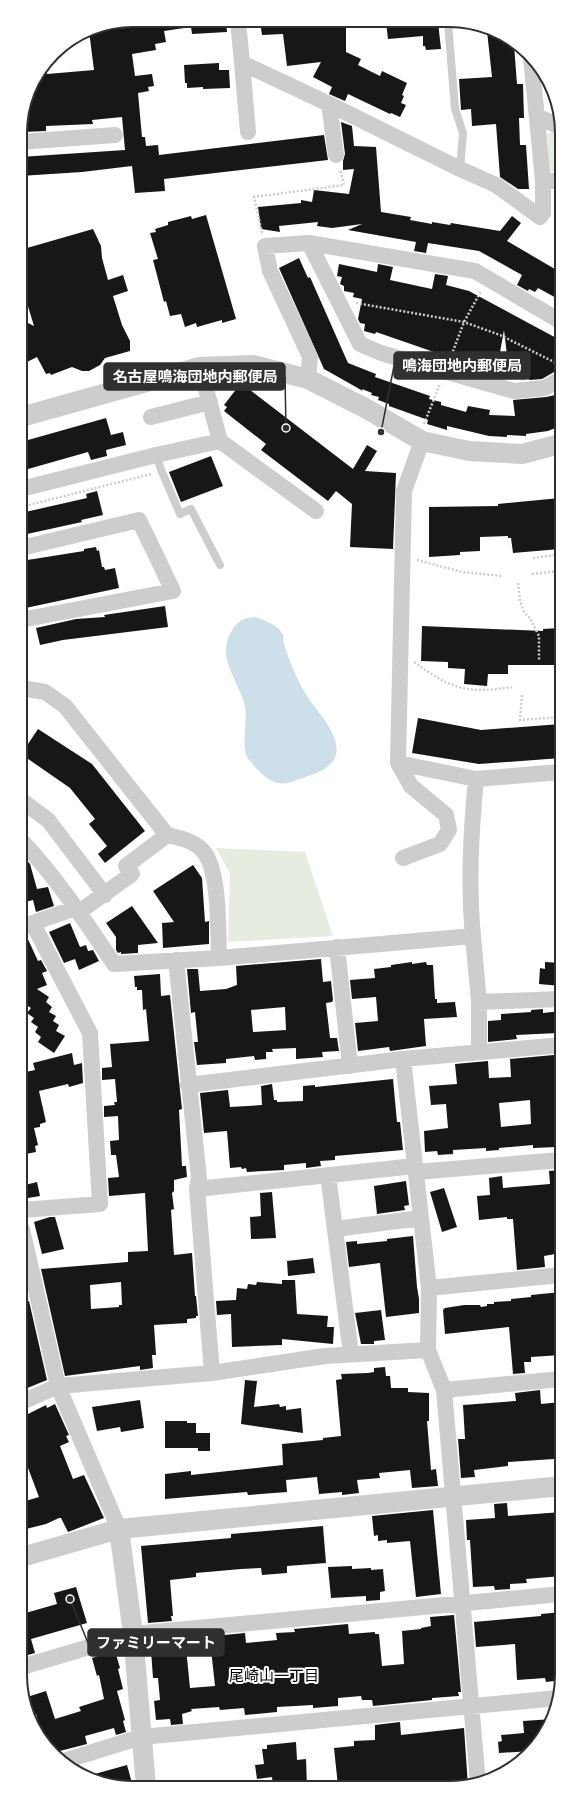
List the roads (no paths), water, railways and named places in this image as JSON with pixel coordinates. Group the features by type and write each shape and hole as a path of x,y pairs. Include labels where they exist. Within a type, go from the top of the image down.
{"street":[{"path":"239,27 248,132"},
{"path":"242,63 496,185 540,217 543,213 543,181 532,67"},
{"path":"329,104 336,154"},
{"path":"537,116 555,125"},
{"path":"27,141 115,135"},
{"path":"543,181 555,181"},
{"path":"309,243 360,344 381,353 514,391 545,388 555,382"},
{"path":"308,380 310,357 270,271 265,246 309,243 475,271 555,318"},
{"path":"27,415 200,367 253,364 308,380 367,410 422,435 469,451 522,454 555,445"},
{"path":"200,367 220,441 316,511"},
{"path":"151,418 210,402"},
{"path":"404,858 440,844 449,830 446,815 411,786 398,763 404,491 422,435"},
{"path":"27,487 156,455 220,441"},
{"path":"27,547 139,520 173,591 27,619"},
{"path":"27,689 45,692 65,706 168,835 186,839 204,852 215,878 219,958"},
{"path":"398,763 476,779 555,772"},
{"path":"476,779 470,838 470,904 479,1002 478,1052"},
{"path":"27,804 48,820 104,895"},
{"path":"27,1210 100,1204 90,1033 27,925 77,910 104,895 132,874 126,866 168,835"},
{"path":"27,846 41,861 114,964 219,958 473,936"},
{"path":"337,947 350,1066"},
{"path":"176,960 199,1178 197,1189 212,1373"},
{"path":"479,1002 555,999"},
{"path":"188,1085 350,1066 403,1058 555,1046"},
{"path":"403,1058 429,1288 428,1350 444,1390 477,1777"},
{"path":"197,1189 328,1175 555,1160"},
{"path":"328,1175 351,1354"},
{"path":"336,1229 421,1218"},
{"path":"27,1251 58,1386 119,1528 133,1634 145,1781"},
{"path":"429,1288 555,1276"},
{"path":"27,1400 58,1386 212,1373 325,1356 428,1350"},
{"path":"444,1390 555,1380"},
{"path":"27,1556 119,1528 555,1487"},
{"path":"27,1666 133,1634 555,1595"},
{"path":"69,1759 141,1737 552,1699"}],"lane":[{"path":"448,27 456,108 463,133 460,169"},
{"path":"156,455 180,514 190,509 220,565"}],"water":[{"path":"255,617 271,623 281,631 288,656 298,681 308,698 332,731 337,749 335,758 327,767 317,773 288,783 277,783 268,779 255,767 245,752 245,706 230,669 226,651 227,642 236,625 244,619"}],"place":[{"name":"名古屋鳴海団地内郵便局","path":"286,428"},
{"name":"鳴海団地内郵便局","path":"381,432"},
{"name":"ファミリーマート","path":"70,1599"}],"district":[{"name":"尾崎山一丁目","path":"274,1676"}]}
